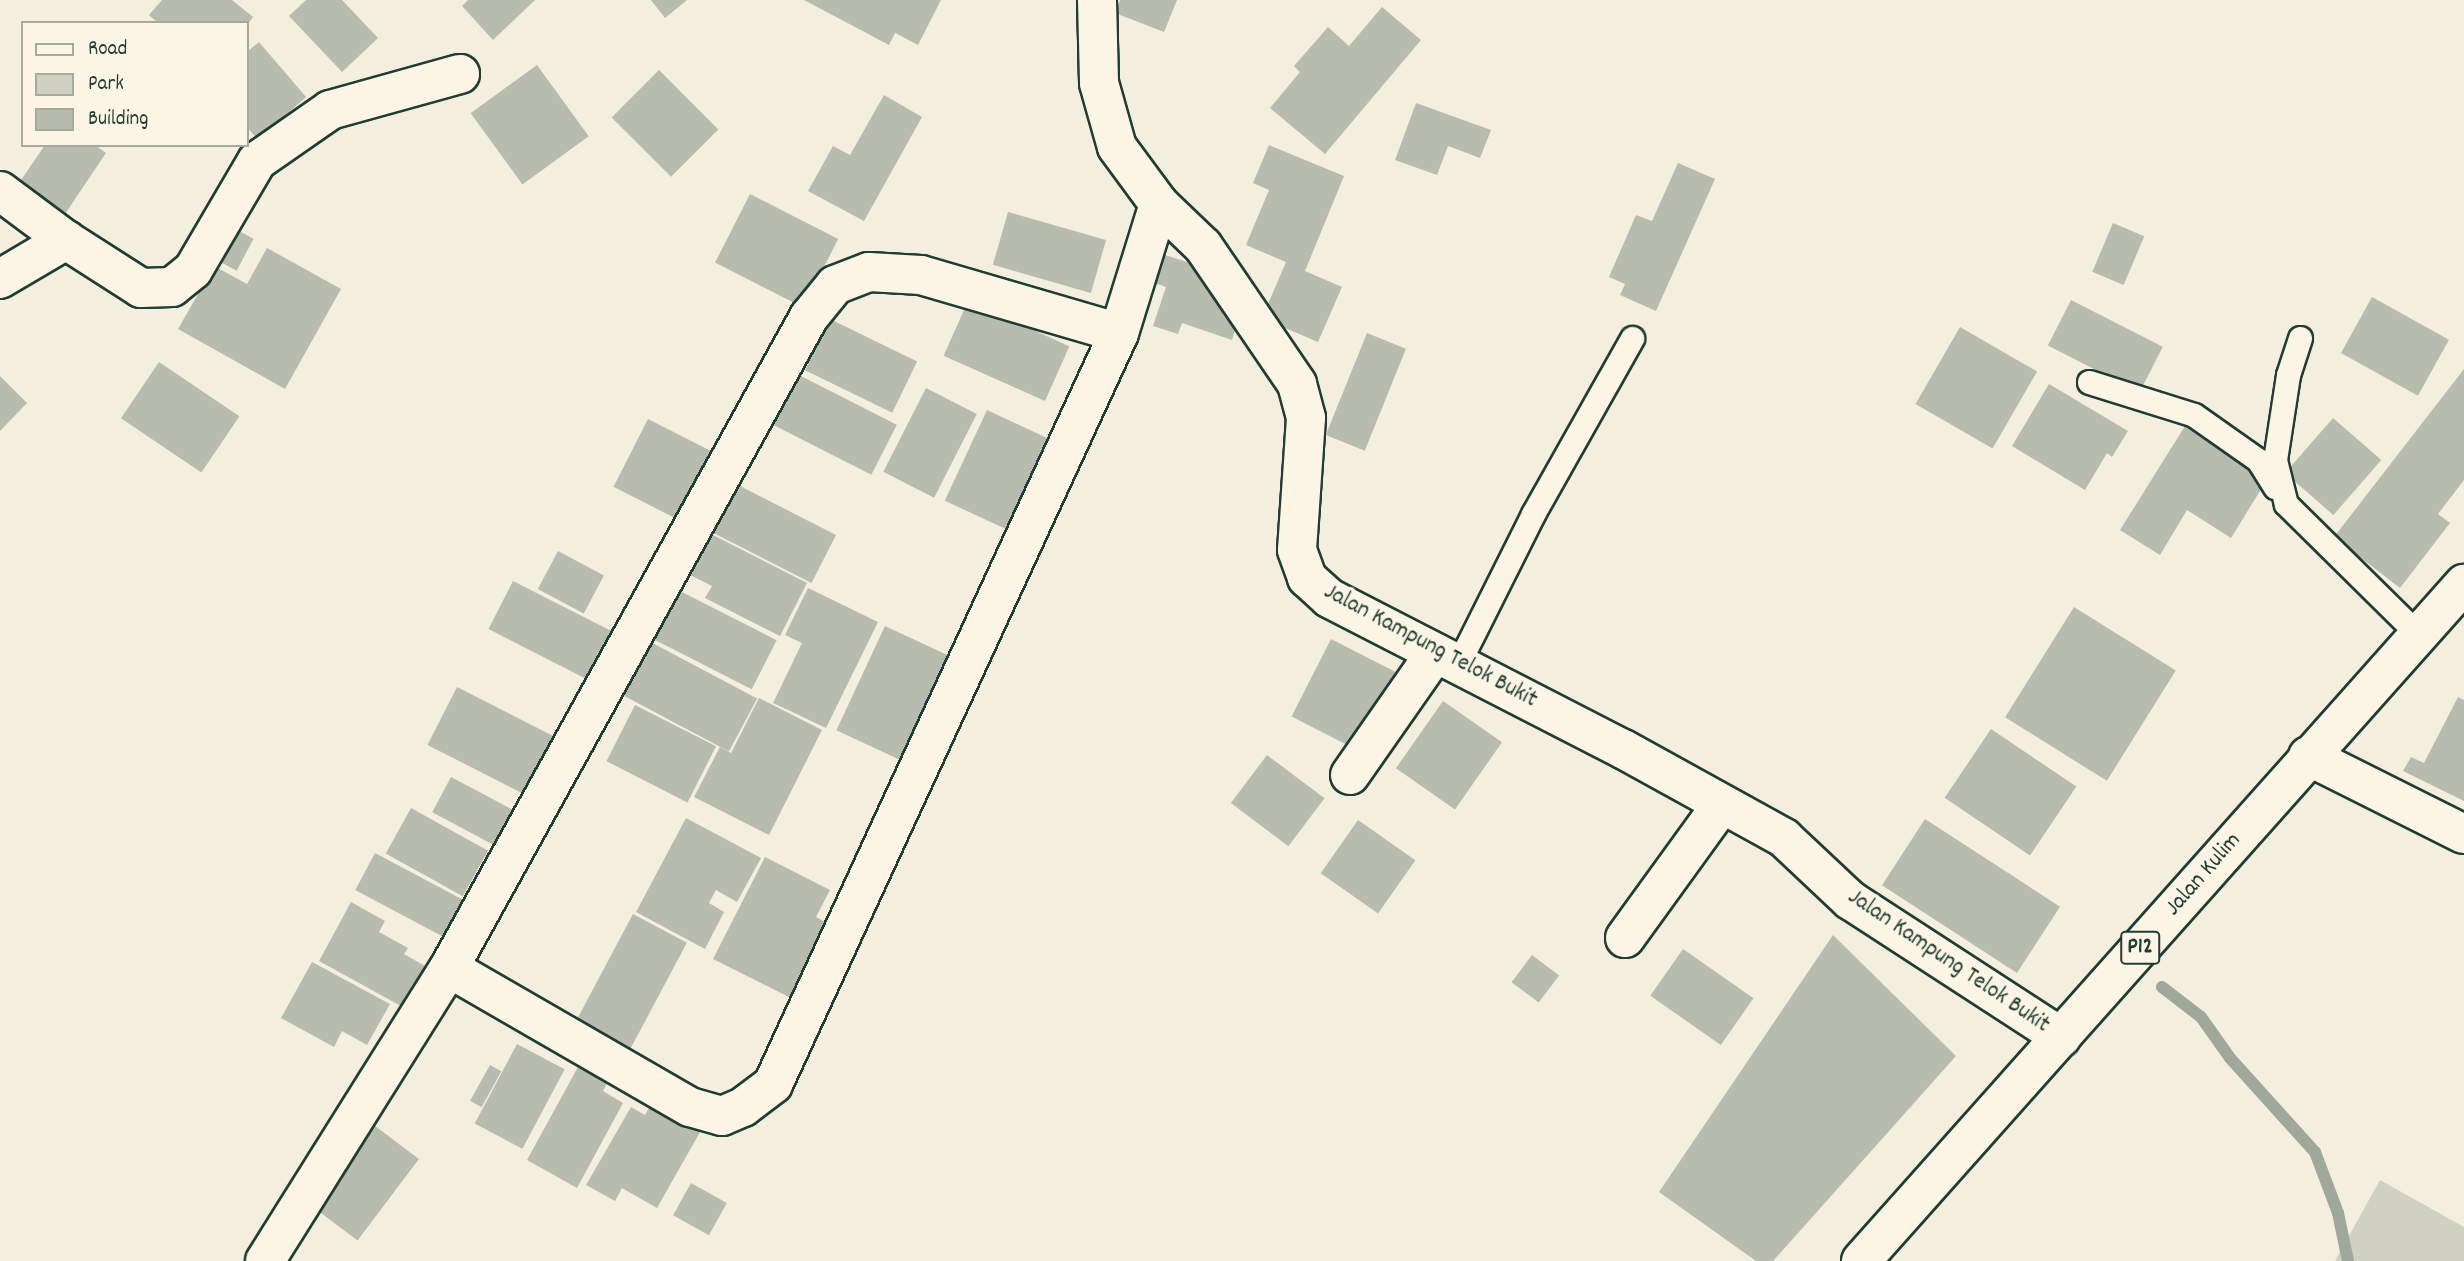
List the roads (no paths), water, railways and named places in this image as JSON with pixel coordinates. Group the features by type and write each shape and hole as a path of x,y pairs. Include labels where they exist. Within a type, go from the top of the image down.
{"street":[{"name":"Jalan Kampung Telok Bukit","path":"1097,0 1103,111 1117,147 1159,204 1203,246 1297,384 1306,418 1297,550 1307,578 1329,598 1784,838 1850,900 2061,1037"},
{"path":"0,191 66,240 141,289 172,287 194,270 257,161 330,110 460,74"},
{"path":"449,968 690,1107 722,1116 743,1107 773,1084 1119,333 1159,204"},
{"path":"0,279 66,240"},
{"path":"265,1261 449,968 809,317 835,285 869,272 921,275 1119,333"},
{"name":"Jalan Kulim","path":"1861,1261 2464,584"},
{"path":"1350,775 1447,659"},
{"path":"2308,756 2464,834"},
{"path":"1625,938 1722,804"}],"lane":[{"path":"1447,659 1533,514 1632,338"},
{"path":"2286,504 2275,460 2288,374 2300,338"},
{"path":"2089,382 2194,415 2258,460 2286,504 2418,634"}],"waterway":[{"path":"2162,987 2201,1017 2230,1058 2315,1152 2338,1213 2348,1261"}]}
